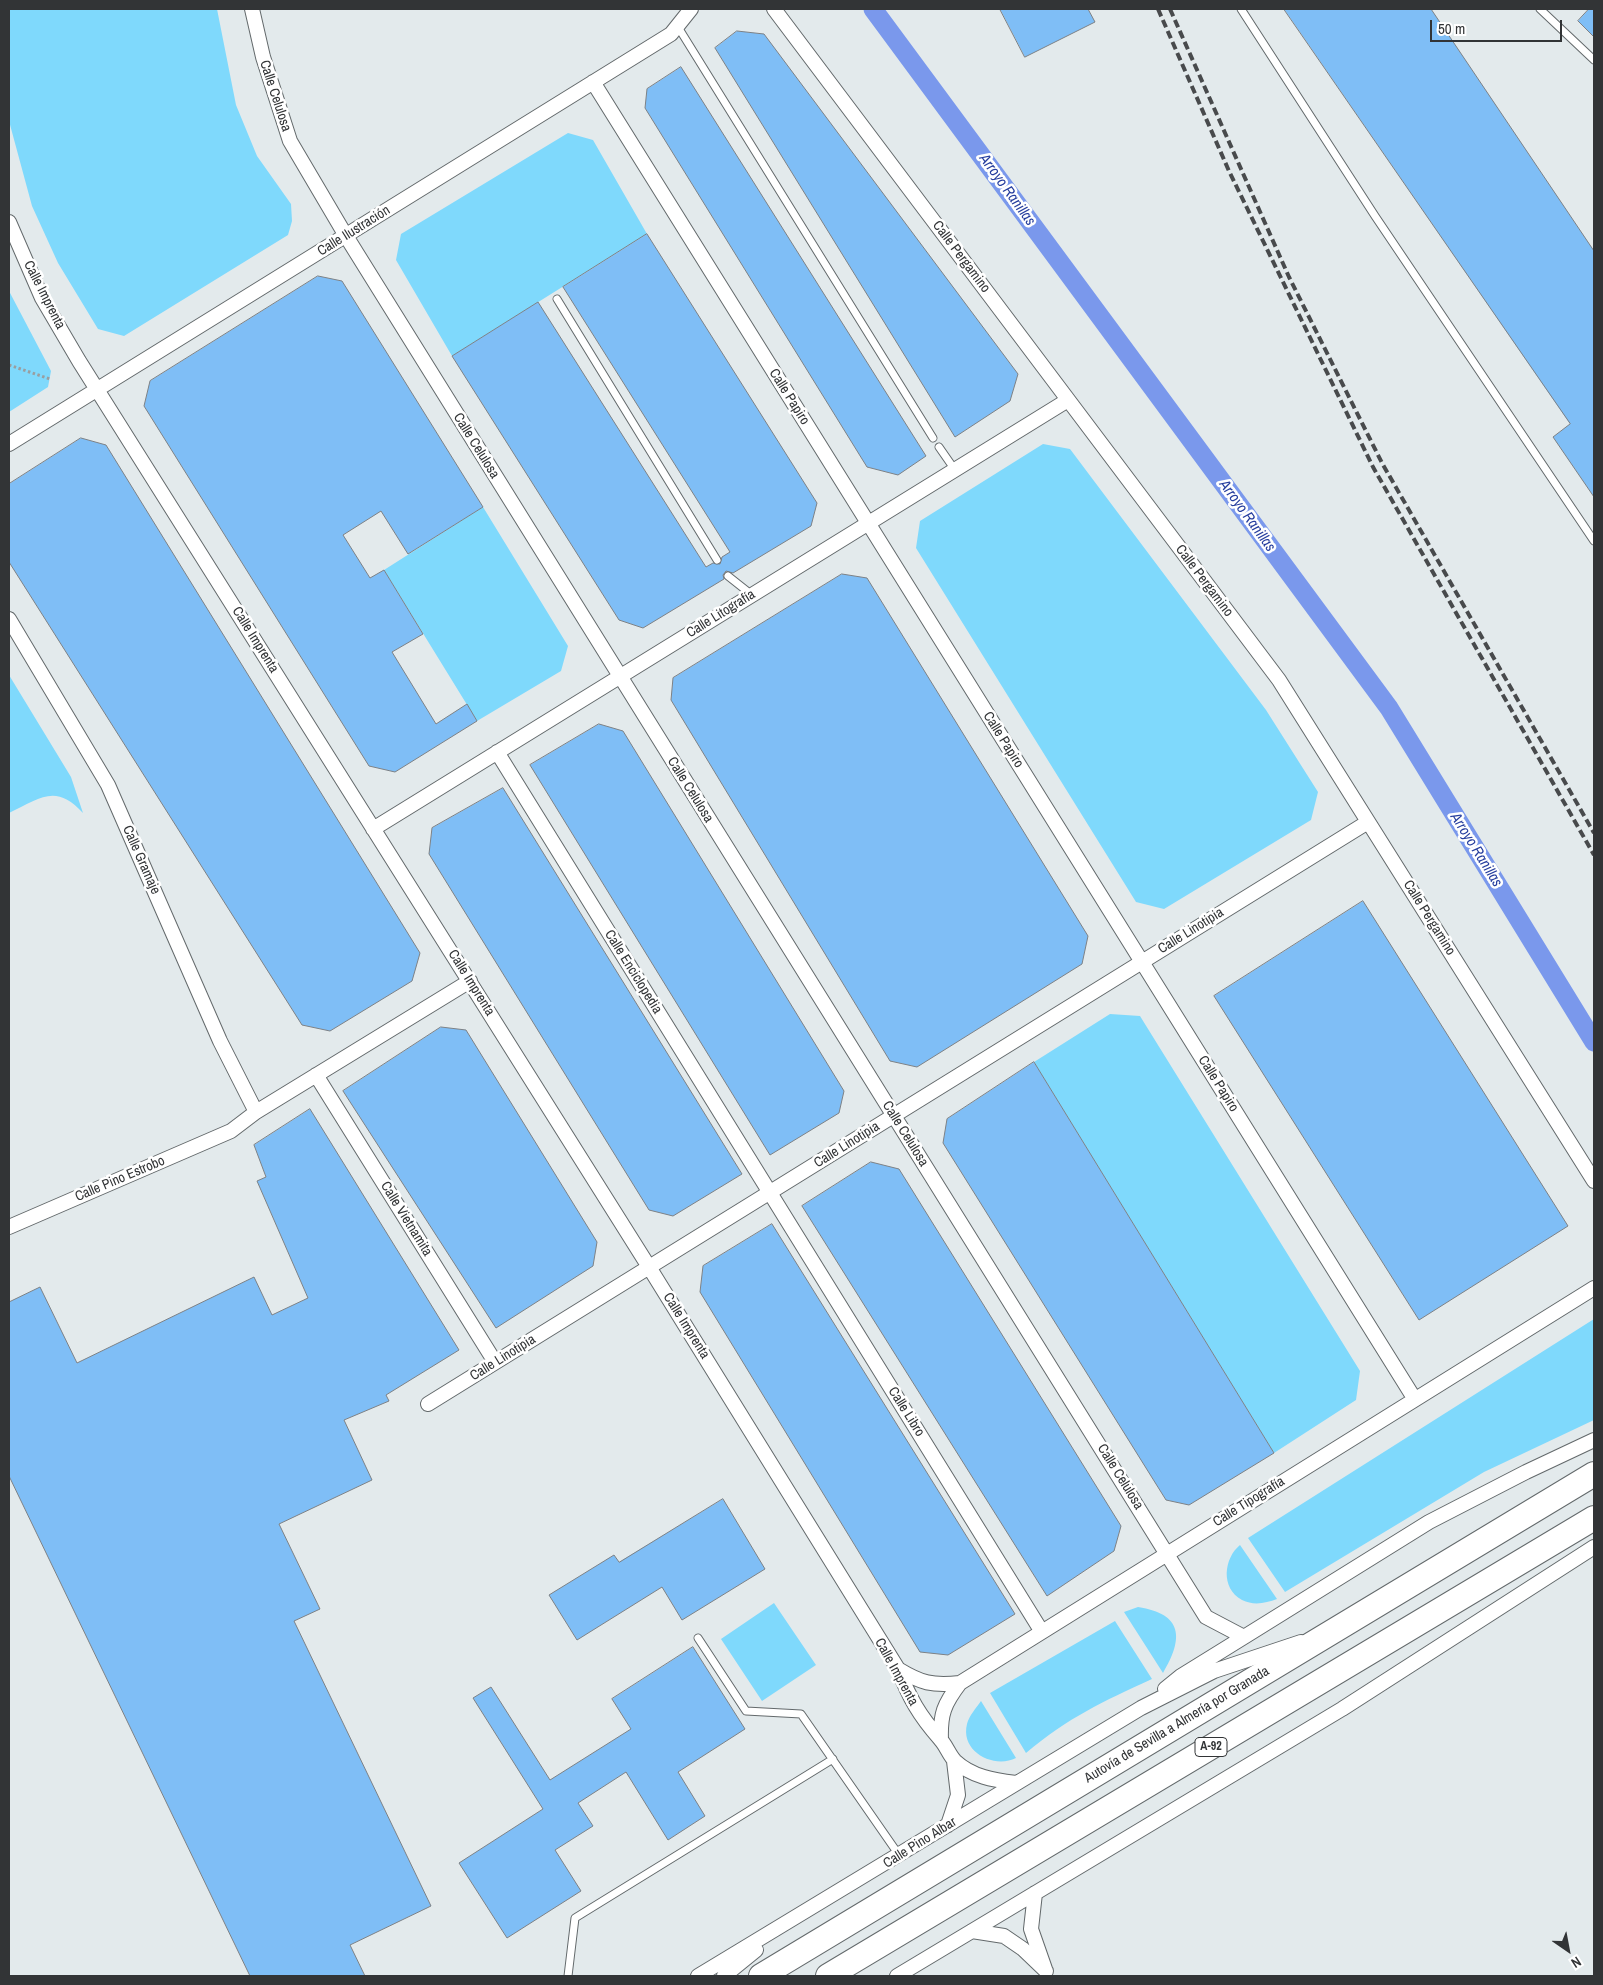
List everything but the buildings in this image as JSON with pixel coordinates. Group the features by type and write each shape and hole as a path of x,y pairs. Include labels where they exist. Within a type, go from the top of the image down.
{"highway":[{"name":"Autovía de Sevilla a Almería por Granada","path":"761,1976 1594,1474"},
{"name":"A-92","path":"828,1976 1594,1518"}],"street":[{"name":"Calle Celulosa","path":"252,9 263,57 290,141 346,236 1206,1617 1244,1637"},
{"name":"Calle Ilustración","path":"9,444 671,34 691,9"},
{"name":"Calle Pergamino","path":"774,9 1279,680 1594,1181"},
{"name":"Calle Papiro","path":"593,82 1414,1398"},
{"name":"Calle Imprenta","path":"9,222 42,298 97,390 649,1267 898,1670 909,1698 927,1727 941,1740 954,1761 958,1795 948,1825"},
{"name":"Calle Litografía","path":"374,828 1068,400"},
{"name":"Calle Gramaje","path":"9,619 108,784 220,1041 256,1112"},
{"name":"Calle Enciclopedia","path":"497,752 770,1192"},
{"name":"Calle Linotipia","path":"428,1404 1368,822"},
{"name":"Calle Pino Estrobo","path":"9,1227 231,1131 256,1112 470,981"},
{"name":"Calle Vietnamita","path":"316,1075 495,1362"},
{"name":"Calle Libro","path":"770,1192 1042,1632"},
{"name":"Calle Tipografía","path":"898,1670 919,1682 939,1686 960,1684 1414,1398 1594,1288"},
{"path":"1141,1708 1181,1676 1429,1522 1526,1472 1594,1440"},
{"path":"897,1976 1342,1709 1594,1547"},
{"path":"1141,1708 1214,1671 1337,1629"},
{"path":"941,1740 940,1722 946,1702 960,1684"},
{"name":"Calle Pino Albar","path":"698,1976 1141,1708"},
{"name":"Calle Imprenta","path":"954,1761 984,1778 1016,1783"},
{"path":"1035,1893 1031,1929 1047,1974"},
{"path":"724,1976 794,1919"},
{"path":"972,1931 1004,1936 1023,1949 1047,1974"}],"lane":[{"path":"1241,9 1381,224 1594,541"},
{"path":"1540,9 1594,60"},
{"path":"678,27 933,438"},
{"path":"557,300 717,560"},
{"path":"940,447 955,470"},
{"path":"728,576 752,595"},
{"path":"698,1638 746,1711 801,1714 899,1855"},
{"path":"568,1976 575,1918 833,1759"}],"path":[{"path":"9,365 50,379"}],"shaded area":[{"path":"9,9 217,9 236,105 257,156 291,204 292,221 288,235 124,336 98,329 58,263 32,206 9,121"},
{"path":"568,133 593,140 647,234 452,356 396,260 401,234"},
{"path":"9,291 51,371 48,387 9,412"},
{"path":"1043,444 1070,449 1266,710 1318,792 1311,820 1164,909 1136,902 916,548 920,521"},
{"path":"483,507 568,646 561,671 477,721 384,570"},
{"path":"9,675 71,777 83,813 64,798 47,796 9,813"},
{"path":"1110,1014 1140,1016 1360,1371 1356,1400 1274,1453 1034,1062"},
{"path":"1594,1319 1594,1420 1484,1472 1285,1592 1248,1538"},
{"path":"1240,1545 1277,1599 1264,1603 1251,1603 1235,1595 1230,1588 1227,1581 1228,1565 1230,1557"},
{"path":"774,1603 816,1665 762,1701 721,1639"},
{"path":"1138,1607 1153,1610 1164,1615 1171,1622 1175,1630 1174,1649 1163,1673 1124,1612"},
{"path":"1115,1621 1152,1679 1086,1711 1057,1729 1026,1753 990,1693"},
{"path":"981,1701 1016,1758 1007,1761 989,1759 981,1756 969,1743 966,1734 967,1724"}],"waterway":[{"name":"Arroyo Ranillas","path":"873,9 1389,708 1594,1042"}],"railway":[{"path":"1158,9 1229,171 1373,467 1594,855"},
{"path":"1170,9 1289,277 1382,463 1594,833"}]}
